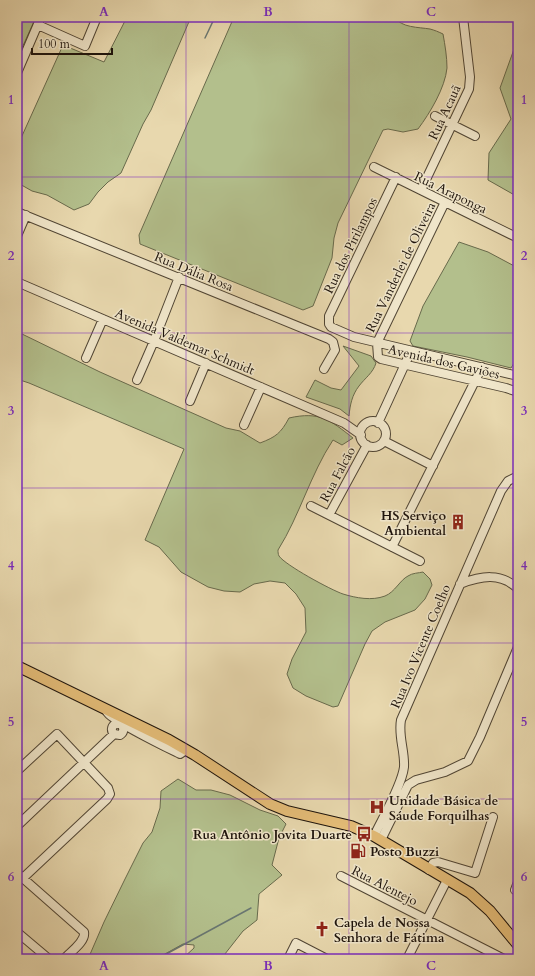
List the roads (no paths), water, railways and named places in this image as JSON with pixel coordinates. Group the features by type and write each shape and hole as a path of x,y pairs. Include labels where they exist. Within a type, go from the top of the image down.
{"main road":[{"path":"17,666 164,737 270,804 287,811 351,826 378,838 429,870 467,891 484,905 518,945"}],"street":[{"path":"17,73 41,17"},
{"path":"38,26 85,46 97,17"},
{"name":"Rua Acauã","path":"421,190 467,95 470,83 463,17"},
{"path":"434,116 475,136"},
{"name":"Rua Araponga","path":"374,167 518,238"},
{"name":"Rua dos Pirilampos","path":"329,324 329,316 396,177"},
{"name":"Rua Vanderlei de Oliveira","path":"377,343 445,202"},
{"name":"Rua Dália Rosa","path":"17,212 329,339 333,342 335,350 324,369"},
{"path":"17,236 26,215"},
{"path":"137,380 179,277"},
{"name":"Avenida Valdemar Schmidt","path":"17,282 344,422"},
{"path":"86,358 103,319"},
{"name":"Avenida dos Gaviões","path":"329,324 331,327 347,334 377,343 518,376"},
{"name":"Avenida dos Gaviões","path":"377,343 378,357 381,359 518,392"},
{"path":"378,423 411,351"},
{"path":"190,401 206,363"},
{"path":"392,547 482,367"},
{"path":"244,425 261,387"},
{"path":"344,422 366,424 374,422 378,423 385,428 386,437 382,444 374,447 367,445 362,439 361,435 344,422"},
{"path":"361,435 363,427 366,424"},
{"path":"384,441 433,466"},
{"name":"Rua Falcão","path":"329,516 367,445"},
{"name":"Rua Ivo Vicente Coelho","path":"378,838 402,776 404,761 400,734 401,720 500,491 508,481 518,476"},
{"path":"311,506 420,561"},
{"path":"460,584 478,578 494,577 507,580 518,589"},
{"path":"378,838 408,785 412,782 445,772 468,761 480,737 518,647"},
{"path":"105,708 108,715 180,754 186,750"},
{"path":"17,826 114,734 112,727 115,724 122,723"},
{"path":"17,771 57,734 108,788 110,794 107,799 20,876 82,929 84,935 82,940 64,959"},
{"path":"402,776 412,782"},
{"path":"429,870 433,863 438,862 475,873 493,818"},
{"name":"Rua Alentejo","path":"341,876 504,959"},
{"path":"410,958 447,880"},
{"path":"515,890 518,882"},
{"path":"17,932 49,959"},
{"path":"288,959 296,943 326,959"}],"waterway":[{"path":"205,38 215,17"},
{"path":"157,959 251,908"}],"place":[{"name":"HS Serviço Ambiental","path":"458,522"},
{"name":"Unidade Básica de Sáude Forquilhas","path":"377,807"},
{"name":"Rua Antônio Jovita Duarte","path":"364,834"},
{"name":"Posto Buzzi","path":"358,851"},
{"name":"Capela de Nossa Senhora de Fátima","path":"322,929"}]}
